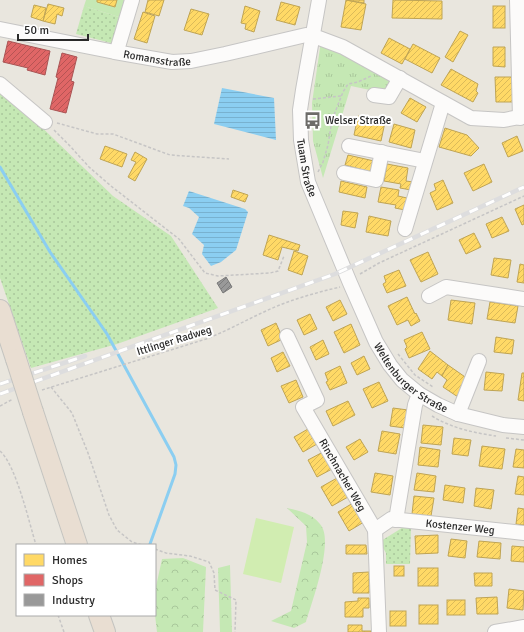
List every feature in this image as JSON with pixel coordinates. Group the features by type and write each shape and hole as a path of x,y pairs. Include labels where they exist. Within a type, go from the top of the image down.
{"highway":[{"path":"0,310 76,544"},
{"path":"99,616 105,632"}],"street":[{"path":"115,52 118,47 132,0"},
{"name":"Tuam Straße","path":"319,0 305,71 300,110 301,140 308,182 350,274"},
{"path":"313,36 343,47 471,118 504,120 522,117 517,0"},
{"name":"Romansstraße","path":"0,29 172,62 191,61 306,35 313,36"},
{"path":"374,94 390,97 400,78"},
{"path":"0,84 43,120"},
{"path":"405,229 443,103"},
{"path":"349,146 425,161"},
{"path":"344,173 376,180 382,152"},
{"name":"Weltenburger Straße","path":"350,274 376,342 390,366 417,400 438,405 458,414 503,425 524,427"},
{"path":"429,296 446,287 524,298"},
{"name":"Rinchnacher Weg","path":"288,336 317,400 303,407 375,530 380,632"},
{"path":"458,414 479,360"},
{"path":"396,520 417,400"},
{"name":"Kostenzer Weg","path":"375,530 391,519 524,533"},
{"path":"496,632 524,627"}],"path":[{"path":"317,173 323,162 328,146 332,120 341,96 348,84 369,77 380,67"},
{"path":"311,99 341,96"},
{"path":"43,120 97,134 113,134 170,155 229,159"},
{"path":"43,120 89,167 179,239 206,273 218,276 270,273 278,271 284,256"},
{"name":"Ittlinger Radweg","path":"37,391 206,339 224,332 266,310 350,274 359,274 379,263 524,196"},
{"path":"394,350 415,375 433,388"},
{"path":"51,387 72,413 88,453 109,515 117,530 132,542 139,544"},
{"path":"0,406 8,400 15,398"},
{"path":"417,400 440,421 475,433 496,436"},
{"path":"504,438 524,440"},
{"path":"0,451 6,456 12,468 36,544"},
{"path":"156,549 166,553 190,556 209,562 214,573 215,590 236,600 235,632"},
{"path":"58,616 64,632"}],"green space":[{"path":"86,0 97,0 97,2 115,7 117,0 128,0 122,18 84,6"},
{"path":"84,6 122,18 114,42 111,43 76,34"},
{"path":"321,41 397,80 389,94 351,86 323,178 313,141 312,103"},
{"path":"0,87 113,196 171,236 218,308 117,344 31,368 0,278"},
{"path":"287,508 305,513 317,520 324,532 325,543 321,572 306,622 294,628 271,621 291,611 307,542 306,526"},
{"path":"256,518 294,527 281,583 243,574"},
{"path":"405,526 411,526 410,564 386,564 386,553 381,541"},
{"path":"183,558 206,567 203,632 157,632 155,616 156,586 162,559"},
{"path":"230,565 232,632 220,632 218,568"}],"water":[{"path":"222,88 274,98 276,140 214,124"},
{"path":"189,191 245,209 248,212 236,250 221,262 211,266 202,254 204,245 192,234 199,217 189,208 183,206"}],"building: Homes":[{"path":"97,0 117,0 115,7 97,2"},
{"path":"148,0 164,0 159,16 145,12"},
{"path":"346,0 366,4 361,30 341,27"},
{"path":"346,0 364,0 364,3"},
{"path":"393,0 442,1 442,19 392,18"},
{"path":"281,2 300,7 295,25 276,20"},
{"path":"48,4 64,8 62,16 57,14 55,24 43,21"},
{"path":"34,5 46,8 43,21 31,17"},
{"path":"245,6 260,11 254,32 245,29 246,24 241,23"},
{"path":"493,6 505,6 505,28 493,28"},
{"path":"191,9 209,14 202,35 184,30"},
{"path":"143,12 155,16 147,43 134,39"},
{"path":"460,31 468,35 453,62 445,57"},
{"path":"389,38 410,49 402,64 381,53"},
{"path":"413,44 440,58 432,73 405,59"},
{"path":"493,47 505,47 505,67 493,66"},
{"path":"451,69 478,84 476,91 478,93 473,102 441,85"},
{"path":"495,77 514,77 514,102 496,102"},
{"path":"410,98 426,107 417,122 401,113"},
{"path":"358,116 385,122 381,141 354,135"},
{"path":"394,124 415,130 411,148 389,142"},
{"path":"445,128 467,135 479,148 471,156 439,147"},
{"path":"517,136 523,151 508,157 502,143"},
{"path":"105,146 127,154 122,167 100,159"},
{"path":"135,152 147,159 135,181 128,177 136,162 131,160"},
{"path":"348,155 374,161 371,172 345,165"},
{"path":"387,164 408,168 406,181 413,182 411,190 400,188 401,184 384,181"},
{"path":"484,164 492,182 473,191 464,173"},
{"path":"443,180 453,203 437,210 430,193 436,190 434,184"},
{"path":"341,181 367,187 365,198 339,192"},
{"path":"381,187 399,190 398,196 407,198 405,210 395,208 396,205 378,202"},
{"path":"233,190 248,195 245,202 231,197"},
{"path":"524,205 524,224 522,225 515,209"},
{"path":"343,211 358,213 355,228 341,225"},
{"path":"369,216 391,221 388,236 366,232"},
{"path":"502,217 509,231 492,238 486,224"},
{"path":"474,233 481,247 466,254 459,240"},
{"path":"269,235 300,245 298,251 282,247 278,260 263,255"},
{"path":"294,251 308,256 302,275 288,270"},
{"path":"428,252 438,274 421,282 410,260"},
{"path":"494,258 511,260 508,278 491,275"},
{"path":"520,264 524,265 524,283 517,282"},
{"path":"399,270 406,286 387,293 383,284 386,282 384,276"},
{"path":"407,297 420,321 411,326 408,320 397,325 388,306"},
{"path":"340,300 347,314 333,321 326,307"},
{"path":"451,300 475,303 472,324 448,320"},
{"path":"490,302 518,306 515,323 487,319"},
{"path":"310,314 317,329 304,335 297,320"},
{"path":"276,323 283,339 268,346 261,330"},
{"path":"351,324 360,345 344,353 334,332"},
{"path":"422,332 430,349 409,358 405,349 407,347 404,340"},
{"path":"496,337 514,340 512,354 494,352"},
{"path":"323,340 329,354 316,360 310,347"},
{"path":"430,351 448,365 442,376 437,372 432,379 418,369"},
{"path":"283,352 290,366 277,372 271,358"},
{"path":"364,356 370,369 357,375 351,363"},
{"path":"448,365 468,379 458,397 443,387 447,380 442,376"},
{"path":"340,366 347,383 330,390 326,382 328,381 325,373"},
{"path":"486,372 504,374 502,391 484,390"},
{"path":"522,373 524,373 524,401 518,400"},
{"path":"296,380 303,397 289,403 281,386"},
{"path":"379,382 388,401 372,408 363,389"},
{"path":"348,401 355,415 333,426 326,411"},
{"path":"393,408 408,410 405,428 390,426"},
{"path":"423,425 443,427 441,445 421,443"},
{"path":"308,429 317,444 303,452 294,437"},
{"path":"382,431 400,434 396,454 378,451"},
{"path":"454,438 471,440 468,456 452,454"},
{"path":"360,439 368,452 354,460 346,447"},
{"path":"482,446 505,449 502,469 479,466"},
{"path":"420,447 440,450 438,467 418,465"},
{"path":"516,449 524,450 524,468 513,467"},
{"path":"323,452 332,469 317,477 308,460"},
{"path":"375,473 393,476 390,495 371,492"},
{"path":"417,473 436,476 434,492 414,490"},
{"path":"518,476 524,477 524,495 515,494"},
{"path":"337,478 348,497 332,506 321,487"},
{"path":"445,485 465,488 463,503 443,500"},
{"path":"476,488 494,490 491,509 474,506"},
{"path":"414,496 434,498 431,516 412,514"},
{"path":"353,503 364,522 349,531 338,512"},
{"path":"518,508 524,509 524,525 516,524"},
{"path":"438,535 438,553 416,554 415,536"},
{"path":"451,539 467,541 465,558 448,556"},
{"path":"479,541 501,543 500,559 477,557"},
{"path":"346,545 366,545 367,554 346,554"},
{"path":"512,546 524,547 524,562 511,561"},
{"path":"394,566 404,566 404,576 394,576"},
{"path":"418,568 438,568 438,586 418,586"},
{"path":"369,572 369,593 353,593 353,573"},
{"path":"474,573 492,573 492,586 475,586"},
{"path":"509,589 524,591 523,610 507,608"},
{"path":"497,597 498,614 477,614 476,598"},
{"path":"358,598 369,598 369,608 363,608 363,617 345,617 345,602 358,601"},
{"path":"447,600 465,600 465,615 447,615"},
{"path":"419,605 438,605 438,624 419,624"},
{"path":"390,611 406,611 406,626 390,626"},
{"path":"348,625 362,625 362,631 374,632 348,632"}],"building: Shops":[{"path":"8,41 50,51 45,75 27,70 28,68 3,62"},
{"path":"62,53 77,57 71,81 74,82 66,113 50,109 58,78 56,77"}],"building: Industry":[{"path":"226,277 232,287 223,293 217,283"}],"waterway":[{"path":"0,167 50,252 107,334 174,457 176,465 175,474 150,544"}],"railway":[{"path":"0,394 335,274 524,187"},
{"path":"0,384 85,356"}],"place":[{"name":"Welser Straße","path":"312,120"}]}
